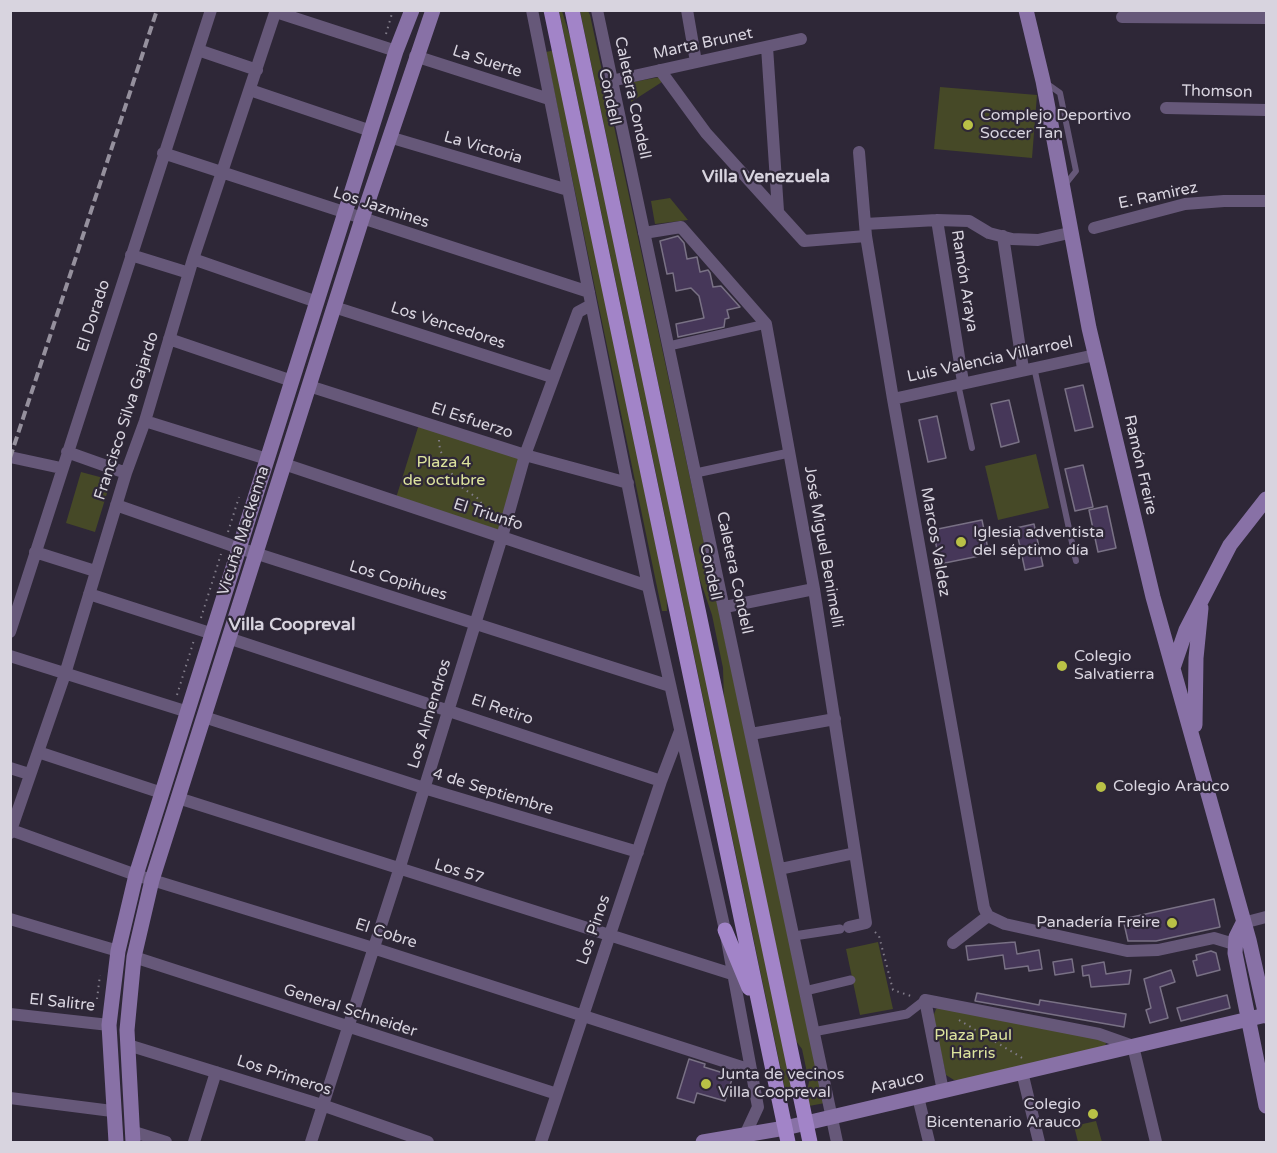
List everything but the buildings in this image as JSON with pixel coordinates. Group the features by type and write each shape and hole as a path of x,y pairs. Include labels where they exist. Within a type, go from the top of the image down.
{"main road":[{"name":"Vicuña Mackenna","path":"116,1143 112,1111 109,1025 118,951 136,875 396,51 412,10"},
{"name":"Vicuña Mackenna","path":"132,1137 128,1045 134,957 152,880 388,137 433,10"},
{"path":"551,10 787,1135"},
{"name":"Condell","path":"572,10 810,1143"},
{"name":"Ramón Freire","path":"1026,10 1043,81 1069,233 1095,355 1162,628 1254,960 1266,1016"},
{"path":"1173,668 1186,630 1230,545 1266,499"},
{"path":"1199,758 1195,690 1204,594"},
{"path":"1162,628 1186,630"},
{"path":"1243,922 1234,944 1266,1106"},
{"path":"725,930 763,1023"},
{"path":"1234,944 1254,960"},
{"name":"Arauco","path":"703,1143 745,1135 787,1135 806,1123 1266,1016"}],"street":[{"name":"El Dorado","path":"10,632 61,468 211,10"},
{"path":"532,10 648,586 725,930 758,1107 745,1135"},
{"name":"Caletera Condell","path":"597,10 837,1143"},
{"path":"687,10 696,62"},
{"path":"276,11 396,51"},
{"name":"Francisco Silva Gajardo","path":"11,831 65,674 126,473 146,421 193,259 276,11"},
{"path":"1122,17 1266,18"},
{"name":"Marta Brunet","path":"611,81 801,39"},
{"path":"767,46 778,211"},
{"path":"198,50 256,70"},
{"name":"La Suerte","path":"415,56 549,99"},
{"path":"660,70 706,133 804,241 937,220 969,221 989,233 1038,240 1069,233"},
{"path":"250,90 371,131"},
{"name":"Thomson","path":"1166,108 1266,110"},
{"name":"La Victoria","path":"388,137 568,190"},
{"name":"Marcos Valdez","path":"859,152 866,230 893,399 981,895 988,915"},
{"name":"Los Jazmines","path":"163,153 590,298"},
{"name":"E. Ramirez","path":"1094,228 1185,204 1266,201"},
{"name":"Ramón Araya","path":"937,220 960,383"},
{"path":"644,233 681,227 766,324 669,346"},
{"path":"1003,236 1028,368"},
{"path":"131,255 189,273"},
{"path":"193,259 317,302"},
{"name":"Los Almendros","path":"311,1143 476,622 497,535 552,377 578,312 590,298"},
{"name":"Los Vencedores","path":"334,307 552,377"},
{"name":"José Miguel Benimelli","path":"766,324 814,589 866,924"},
{"path":"169,339 292,381"},
{"name":"Luis Valencia Villarroel","path":"893,399 1095,355"},
{"name":"El Esfuerzo","path":"309,386 525,455 628,483"},
{"path":"146,421 267,459"},
{"path":"68,452 126,473"},
{"path":"696,473 789,453"},
{"path":"10,457 61,468"},
{"name":"El Triunfo","path":"284,464 648,586"},
{"name":"Los Copihues","path":"116,505 239,548 670,686"},
{"path":"35,552 95,571"},
{"path":"725,607 814,589"},
{"path":"89,594 213,633"},
{"name":"El Retiro","path":"228,638 449,709 661,781"},
{"path":"10,656 188,712"},
{"name":"4 de Septiembre","path":"204,717 424,788 638,852"},
{"path":"751,734 835,719"},
{"name":"Los Pinos","path":"541,1143 661,781 681,730"},
{"path":"38,752 162,793"},
{"path":"10,768 29,774"},
{"name":"Los 57","path":"178,798 732,974"},
{"name":"El Cobre","path":"11,831 136,875 374,948 751,1070"},
{"path":"780,869 855,853"},
{"path":"953,943 988,915 1005,924 1127,951 1158,950 1214,938 1234,944"},
{"path":"1243,922 1266,917"},
{"path":"10,919 118,951"},
{"path":"794,936 866,924"},
{"name":"General Schneider","path":"134,957 557,1094"},
{"path":"805,991 851,980"},
{"path":"813,1032 907,1014 925,1000 1099,1034 1133,1046 1156,1143"},
{"path":"925,1000 943,1091"},
{"name":"El Salitre","path":"10,1014 109,1025"},
{"name":"Los Primeros","path":"128,1045 322,1105 428,1143"},
{"path":"194,1143 216,1072"},
{"path":"1022,1072 1039,1143"},
{"path":"918,1097 928,1143"},
{"path":"10,1098 112,1111"},
{"path":"132,1137 166,1143"}],"lane":[{"path":"1028,368 1076,561"},
{"path":"960,383 972,448"}],"path":[{"path":"437,428 440,450 457,484 480,500 497,535"},
{"path":"866,924 879,936 893,990 925,1000"},
{"path":"953,1017 1040,1068"}],"green space":[{"path":"559,11 562,11 578,62 795,1097 787,1099"},
{"path":"580,11 588,11 590,15 825,1103 809,1106 806,1094 809,1082 802,1049 796,1041 724,701 723,668 712,615 699,577"},
{"path":"555,50 666,577 667,611 662,611 546,52"},
{"path":"660,77 662,82 631,102 628,83"},
{"path":"940,87 1037,95 1032,158 934,149"},
{"path":"670,198 688,220 655,224 651,201"},
{"name":"Plaza 4 de octubre","path":"419,424 523,459 502,531 396,498"},
{"path":"1036,454 1049,508 998,520 985,466"},
{"path":"81,472 111,480 95,532 66,523"},
{"path":"878,942 893,1009 860,1015 846,949"},
{"name":"Plaza Paul Harris","path":"942,1005 1105,1039 1106,1044 1104,1047 964,1080 954,1080 946,1075 933,1017 936,1009"},
{"path":"1096,1121 1102,1142 1078,1142 1074,1126"}],"railway":[{"path":"10,458 157,10"}],"place":[{"name":"Complejo Deportivo Soccer Tan","path":"968,125"},
{"name":"Iglesia adventista del séptimo día","path":"961,542"},
{"name":"Colegio Salvatierra","path":"1062,666"},
{"name":"Colegio Arauco","path":"1101,787"},
{"name":"Panadería Freire","path":"1172,923"},
{"name":"Junta de vecinos Villa Coopreval","path":"706,1084"},
{"name":"Colegio Bicentenario Arauco","path":"1093,1114"}],"district":[{"name":"Villa Venezuela","path":"766,177"},
{"name":"Villa Coopreval","path":"292,625"}]}
